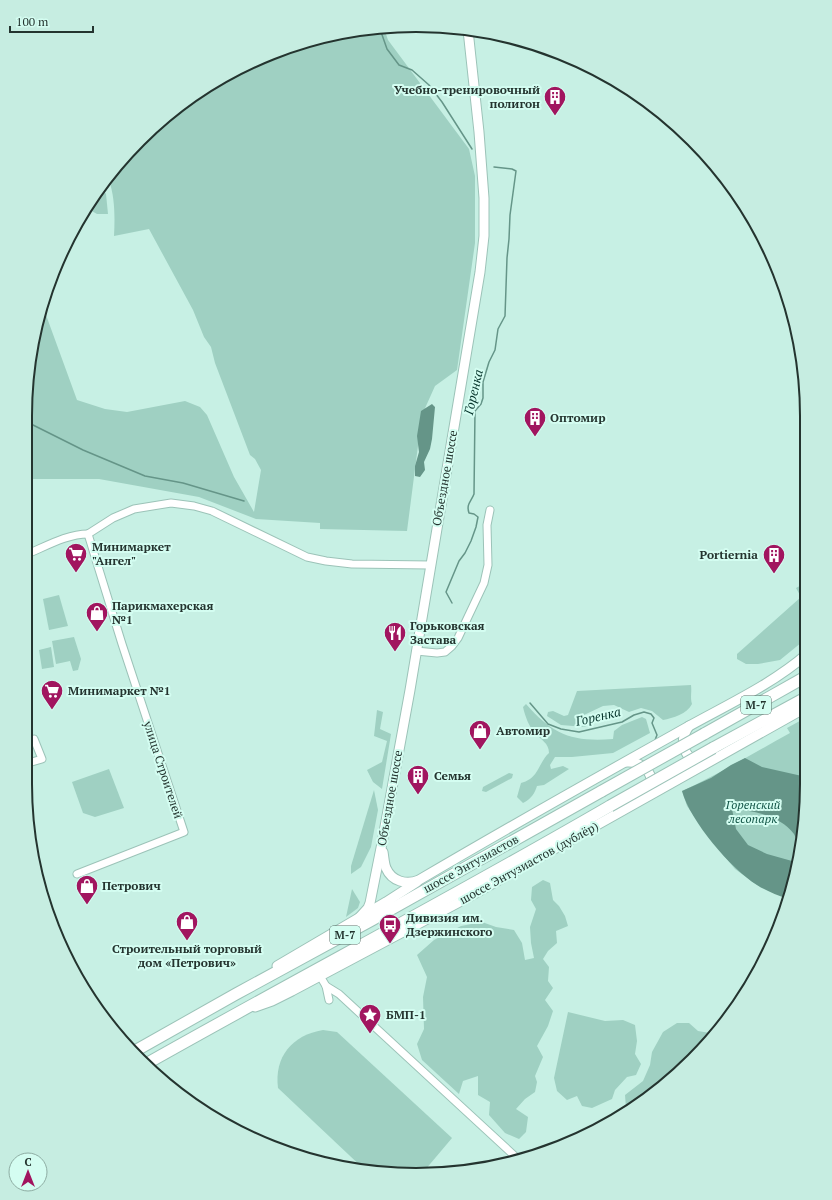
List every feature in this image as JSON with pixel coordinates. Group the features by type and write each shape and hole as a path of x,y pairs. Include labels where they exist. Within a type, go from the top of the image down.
{"highway":[{"name":"шоссе Энтузиастов","path":"138,1049 800,680"},
{"name":"шоссе Энтузиастов","path":"150,1062 349,951 461,891 713,748 800,701"}],"main road":[{"name":"Объездное шоссе","path":"358,920 370,903 382,843 480,272 484,236 484,198 479,132 469,35"},
{"path":"236,994 288,959 358,920 419,880 624,762 772,680 800,660"},
{"name":"шоссе Энтузиастов (дублёр)","path":"246,1008 258,1007 272,1001 467,898 800,711"},
{"path":"690,725 685,731 683,738 685,752 696,761 710,761"},
{"path":"624,762 638,763 649,772 652,778 652,786 646,798"},
{"path":"382,843 385,864 391,876 398,881 407,883 419,880"}],"street":[{"path":"32,552 60,540 80,534 88,534 113,518 134,509 171,504 194,506 212,511 307,557 352,564 430,565"},
{"path":"416,651 437,653 445,652 458,638 484,583 488,565 487,526 490,510"},
{"name":"улица Строителей","path":"77,874 184,832 122,644 88,534"},
{"path":"32,739 34,738 42,758 32,762"},
{"path":"320,976 326,986 329,1000"},
{"path":"326,986 339,994 514,1155"}],"green space":[{"path":"386,33 388,40 469,149 475,176 475,243 457,370 435,386 422,415 407,531 320,529 320,523 256,519 199,497 99,479 32,479 32,416 35,366 46,314 77,400 105,409 127,412 185,401 200,407 207,415 234,477 254,512 261,470 255,459 250,455 215,363 211,347 204,337 193,310 149,229 114,236 114,208 110,184 144,144 182,111 224,83 269,61 293,52 341,39"},
{"path":"104,192 106,194 108,214 97,214 92,211"},
{"path":"800,586 800,595 796,588"},
{"path":"59,595 68,626 49,630 43,599"},
{"path":"800,598 800,644 780,660 758,664 746,664 737,659 737,654"},
{"path":"74,637 81,659 78,670 73,671 70,661 56,664 52,641"},
{"path":"51,647 54,667 42,669 39,650"},
{"path":"691,685 692,704 690,707 679,715 663,720 652,711 641,708 629,712 614,705 603,706 584,715 585,719 590,723 585,727 561,725 547,716 548,712 553,711 564,716 568,715 577,691"},
{"path":"526,704 545,723 564,734 575,737 599,740 613,739 614,731 622,725 642,717 646,719 650,733 613,753 555,757 550,765 551,769 563,766 569,769 544,785 537,786 532,796 523,803 517,797 521,783 533,777 549,753 546,744 531,728 523,707"},
{"path":"377,710 383,712 380,729 391,734 382,789 373,782 367,770 382,762 387,741 374,736"},
{"name":"Горенский лесопарк","path":"800,721 800,784 797,834 793,859 783,897 757,885 735,869 708,836 687,806 682,791 790,733 787,728"},
{"path":"109,769 124,808 95,817 83,813 72,782"},
{"path":"509,773 513,774 512,778 486,792 482,791 483,787"},
{"path":"374,790 378,810 371,847 361,867 351,874 351,866"},
{"path":"543,880 550,883 553,900 565,916 568,926 556,931 557,943 548,951 543,959 549,967 548,981 553,988 545,1000 553,1011 548,1026 537,1046 543,1057 535,1076 537,1082 535,1092 525,1099 516,1109 528,1117 526,1132 519,1139 505,1133 489,1115 490,1102 478,1095 478,1076 463,1081 459,1094 422,1060 417,1044 424,1029 423,997 427,977 417,955 434,940 461,926 482,922 496,927 514,930 522,943 525,960 534,958 530,927 536,909 531,900 532,887"},
{"path":"352,889 360,902 358,908 346,917"},
{"path":"568,1012 605,1021 623,1020 635,1025 637,1041 635,1054 641,1064 636,1075 627,1077 615,1090 612,1099 592,1108 582,1106 577,1096 567,1100 557,1091 554,1078"},
{"path":"677,1023 689,1023 698,1031 709,1033 688,1056 669,1073 650,1089 626,1105 625,1095 643,1081 650,1065 652,1052 663,1032"},
{"path":"323,1030 337,1032 452,1138 427,1168 391,1167 358,1164 278,1088 279,1067 282,1057 294,1042 312,1033"}],"shaded area":[{"path":"432,404 435,407 430,449 424,462 425,470 420,477 415,476 415,466 419,452 417,436 421,411"},
{"name":"Горенский лесопарк","path":"745,758 762,767 800,776 796,839 788,828 774,818 748,811 732,809 736,829 748,845 767,854 792,861 783,897 757,885 735,868 702,830 686,803 682,791 711,778"}],"waterway":[{"name":"Горенка","path":"382,34 387,49 399,65 412,70 429,85 442,102 472,149"},
{"name":"Горенка","path":"452,603 446,592 459,561 471,541 478,517 469,513 468,507 474,494 475,411 481,404 483,398 483,382 489,362 495,350 498,329 505,316 510,215 516,171 512,169 494,167"},
{"path":"32,424 83,450 145,476 183,483 244,501"},
{"name":"Горенка","path":"530,703 548,724 561,729 579,732 622,722 634,715 644,712 651,714 654,718 652,723 657,735 655,740"}],"place":[{"name":"Учебно-тренировочный полигон","path":"555,116"},
{"name":"Оптомир","path":"535,438"},
{"name":"Минимаркет \"Ангел\"","path":"76,574"},
{"name":"Portiernia","path":"774,574"},
{"name":"Парикмахерская №1","path":"97,632"},
{"name":"Горьковская Застава","path":"395,652"},
{"name":"Минимаркет №1","path":"52,710"},
{"name":"Автомир","path":"480,750"},
{"name":"Семья","path":"418,796"},
{"name":"Петрович","path":"87,906"},
{"name":"Строительный торговый дом «Петрович»","path":"187,942"},
{"name":"Дивизия им. Дзержинского","path":"390,944"},
{"name":"БМП-1","path":"370,1034"}]}
